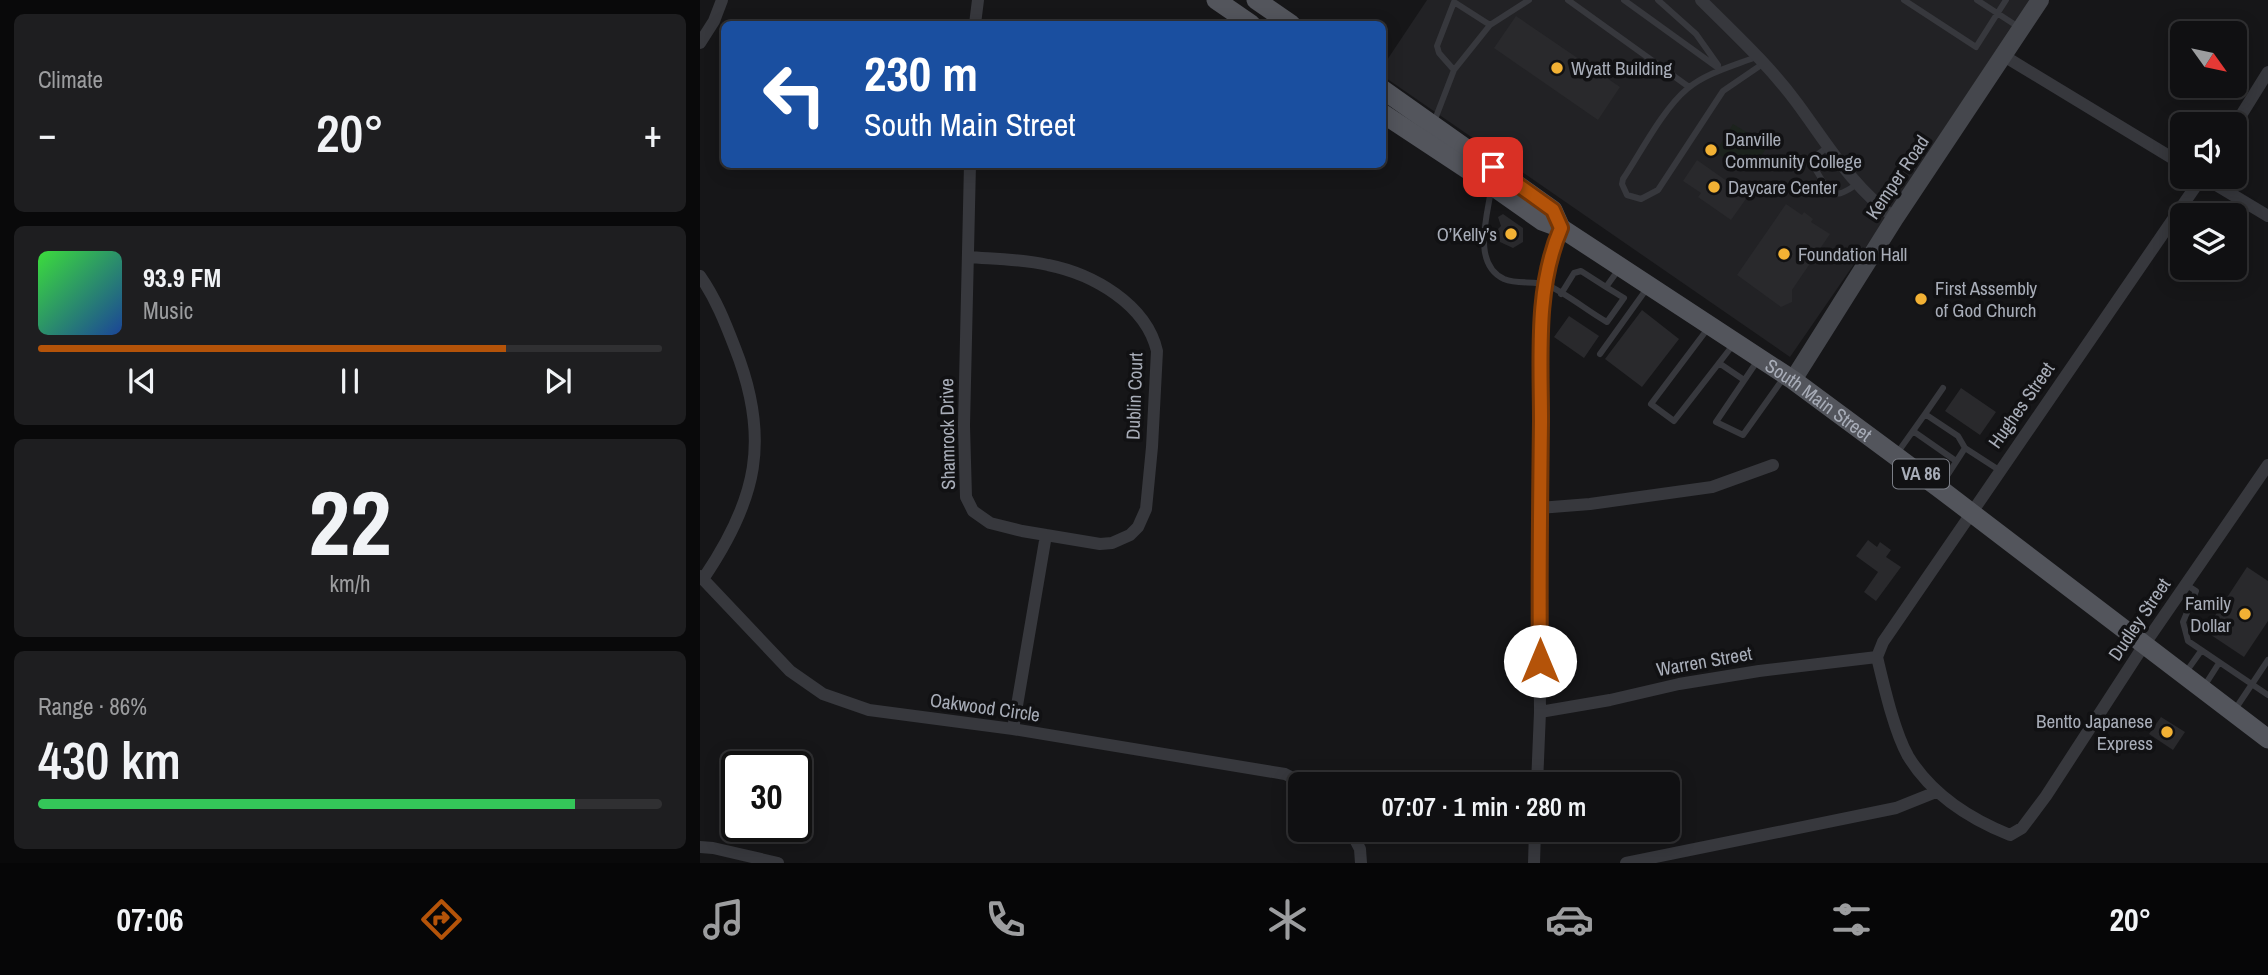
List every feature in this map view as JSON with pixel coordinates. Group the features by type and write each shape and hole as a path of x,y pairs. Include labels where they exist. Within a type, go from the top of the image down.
{"main road":[{"path":"1256,0 1287,21"},
{"path":"1220,1 1247,21"},
{"name":"South Main Street","path":"1386,92 1553,210 1561,228"},
{"name":"South Main Street","path":"1386,116 1542,221 1561,228 1790,378 1896,455 2268,739"}],"street":[{"path":"700,43 714,21 722,0"},
{"path":"975,21 978,0"},
{"path":"1701,0 1761,60 1797,103 1856,185 1895,218"},
{"name":"Kemper Road","path":"1790,378 2040,0"},
{"path":"2004,56 2170,157"},
{"path":"2243,112 2268,72"},
{"name":"Shamrock Drive","path":"970,168 964,426 966,497 973,511 990,523 1046,536"},
{"name":"Hughes Street","path":"1877,657 1883,642 2194,189"},
{"path":"2222,189 2268,216"},
{"path":"1538,772 1540,712 1540,374 1545,284 1551,251 1561,228"},
{"name":"Dublin Court","path":"968,257 1049,265 1072,272 1119,298 1146,323 1154,337 1157,380 1152,447 1146,509 1138,527 1124,539 1112,543 1100,544 1046,536"},
{"path":"700,276 720,308 740,359 755,421 756,445 751,486 732,536 701,578"},
{"path":"1539,508 1590,504 1712,487 1773,465"},
{"name":"Dudley Street","path":"1936,792 1975,818 2010,835 2022,828 2268,465"},
{"path":"1013,729 1046,536"},
{"name":"Oakwood Circle","path":"701,578 790,671 823,694 869,710 1013,729 1288,776"},
{"path":"1626,863 1896,808 1936,792 1908,755 1889,703 1877,657"},
{"name":"Warren Street","path":"1540,712 1759,670 1877,657"},
{"path":"1356,842 1361,863"},
{"path":"1534,863 1535,842"},
{"path":"700,847 778,863"}],"lane":[{"path":"1433,125 1454,70 1490,26 1529,0"},
{"path":"1568,0 1689,87"},
{"path":"1624,0 1721,70"},
{"path":"1658,0 1696,34 1721,70"},
{"path":"1904,0 1976,47 2006,0"},
{"path":"1977,0 2022,29"},
{"path":"1454,70 1439,53 1437,46 1454,2 1490,26"},
{"path":"1761,60 1723,91 1658,190 1641,199 1627,195 1622,184 1623,179 1676,99 1689,87 1721,70 1761,60"},
{"path":"1828,147 1811,159 1828,190 1842,194 1856,185"},
{"path":"1492,185 1483,244 1490,267 1503,279 1518,283 1545,284 1561,294 1581,301 1598,312 1607,322 1623,298 1593,283 1581,271 1574,273 1561,294"},
{"path":"1609,292 1620,267"},
{"path":"1600,354 1650,286"},
{"path":"1710,326 1651,404 1674,421 1735,342"},
{"path":"1759,358 1716,422 1743,435 1790,378"},
{"path":"1719,363 1744,380"},
{"path":"1896,455 1943,388"},
{"path":"1925,414 1958,436 1965,448 2000,470"},
{"path":"1913,431 1956,461"},
{"path":"1939,488 1965,448"},
{"path":"2185,584 2196,592 2183,622 2188,641 2268,695"},
{"path":"2184,675 2201,651"},
{"path":"2233,713 2268,660"},
{"path":"2202,689 2219,663"}],"shaded area":[{"name":"Danville Community College","path":"1427,0 2031,0 1972,93 1790,357 1386,78 1386,62"},
{"path":"1733,124 1766,144 1757,162 1742,156 1735,163 1715,153"}],"building":[{"name":"Wyatt Building","path":"1516,16 1620,87 1598,120 1494,48"},
{"name":"Daycare Center","path":"1697,160 1748,196 1731,220 1698,197 1701,193 1683,181"},
{"name":"Foundation Hall","path":"1786,204 1802,215 1804,212 1813,219 1811,222 1830,234 1792,290 1792,302 1781,307 1737,275"},
{"path":"1503,214 1523,228 1523,242 1513,248 1500,242 1498,229 1501,226 1498,217"},
{"path":"1642,310 1679,339 1642,387 1605,359"},
{"path":"1569,316 1599,336 1584,358 1554,337"},
{"path":"1961,388 1996,412 1980,435 1945,411"},
{"path":"1868,540 1877,547 1880,542 1891,550 1886,557 1901,567 1876,601 1864,592 1878,572 1856,556"},
{"path":"2247,567 2268,581 2268,621 2244,657 2205,631"},
{"path":"2161,717 2185,732 2173,750 2149,734"}],"place":[{"name":"Wyatt Building","path":"1557,68"},
{"name":"Danville Community College","path":"1711,150"},
{"name":"Daycare Center","path":"1714,187"},
{"name":"O’Kelly’s","path":"1511,234"},
{"name":"Foundation Hall","path":"1784,254"},
{"name":"First Assembly of God Church","path":"1921,299"},
{"name":"Family Dollar","path":"2245,614"},
{"name":"Bentto Japanese Express","path":"2167,732"}],"route":[{"path":"1493,167 1553,210 1561,228 1547,267 1540,374 1540,661"}]}
